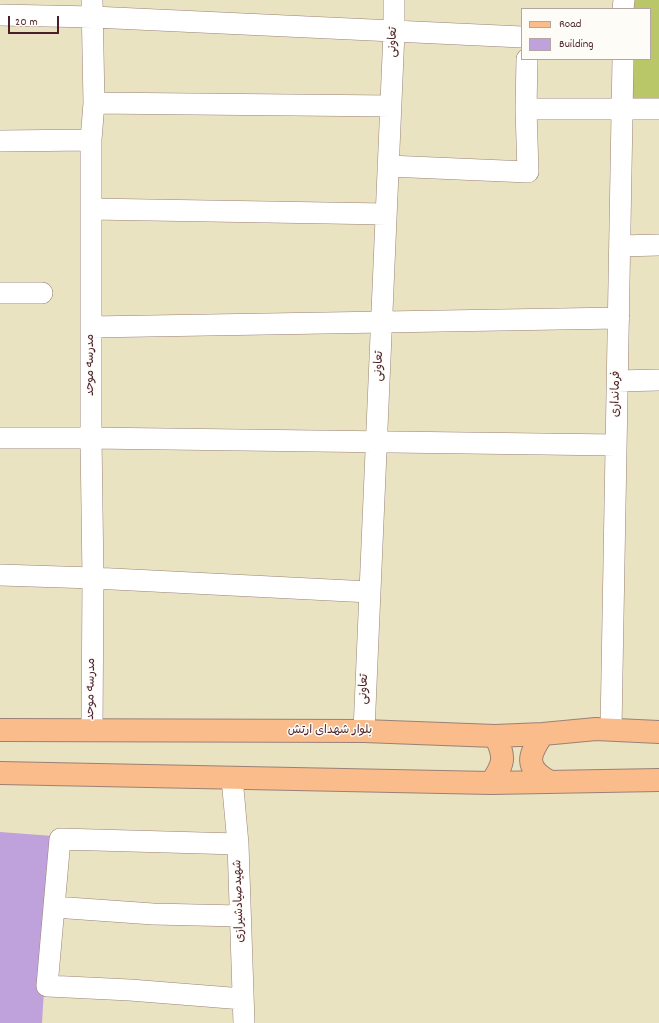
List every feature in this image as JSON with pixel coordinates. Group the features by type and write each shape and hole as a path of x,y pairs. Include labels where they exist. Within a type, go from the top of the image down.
{"main road":[{"name":"بلوار شهدای ارتش","path":"0,730 364,731 495,736 542,734 596,729 659,732"},
{"path":"542,734 533,748 531,758 534,771 539,776 550,782"},
{"path":"491,783 499,772 502,762 502,751 495,736"},
{"path":"0,773 491,783 659,780"}],"street":[{"name":"تعاونی","path":"364,731 391,106 394,0"},
{"path":"0,15 92,8 394,32 521,37"},
{"name":"مدرسه موحد","path":"92,8 94,103 91,140 91,438 93,578 92,730"},
{"path":"388,166 528,172 526,109 527,60"},
{"name":"فرمانداری","path":"611,729 623,60"},
{"path":"94,103 391,106"},
{"path":"526,109 659,109"},
{"path":"0,141 91,140"},
{"path":"91,209 386,214"},
{"path":"620,246 659,245"},
{"path":"0,293 42,293"},
{"path":"91,327 619,318"},
{"path":"617,381 659,380"},
{"path":"0,438 616,445"},
{"path":"0,575 93,578 370,592"},
{"name":"شهیدصیادشیرازی","path":"232,778 238,844 244,1023"},
{"path":"238,844 60,839 47,986 243,998"},
{"path":"54,907 153,914 240,916"}],"green space":[{"path":"634,0 659,0 659,98 631,98 632,60 651,60 651,8 634,8"}],"building":[{"path":"0,832 53,836 42,1023 0,1023"}]}
